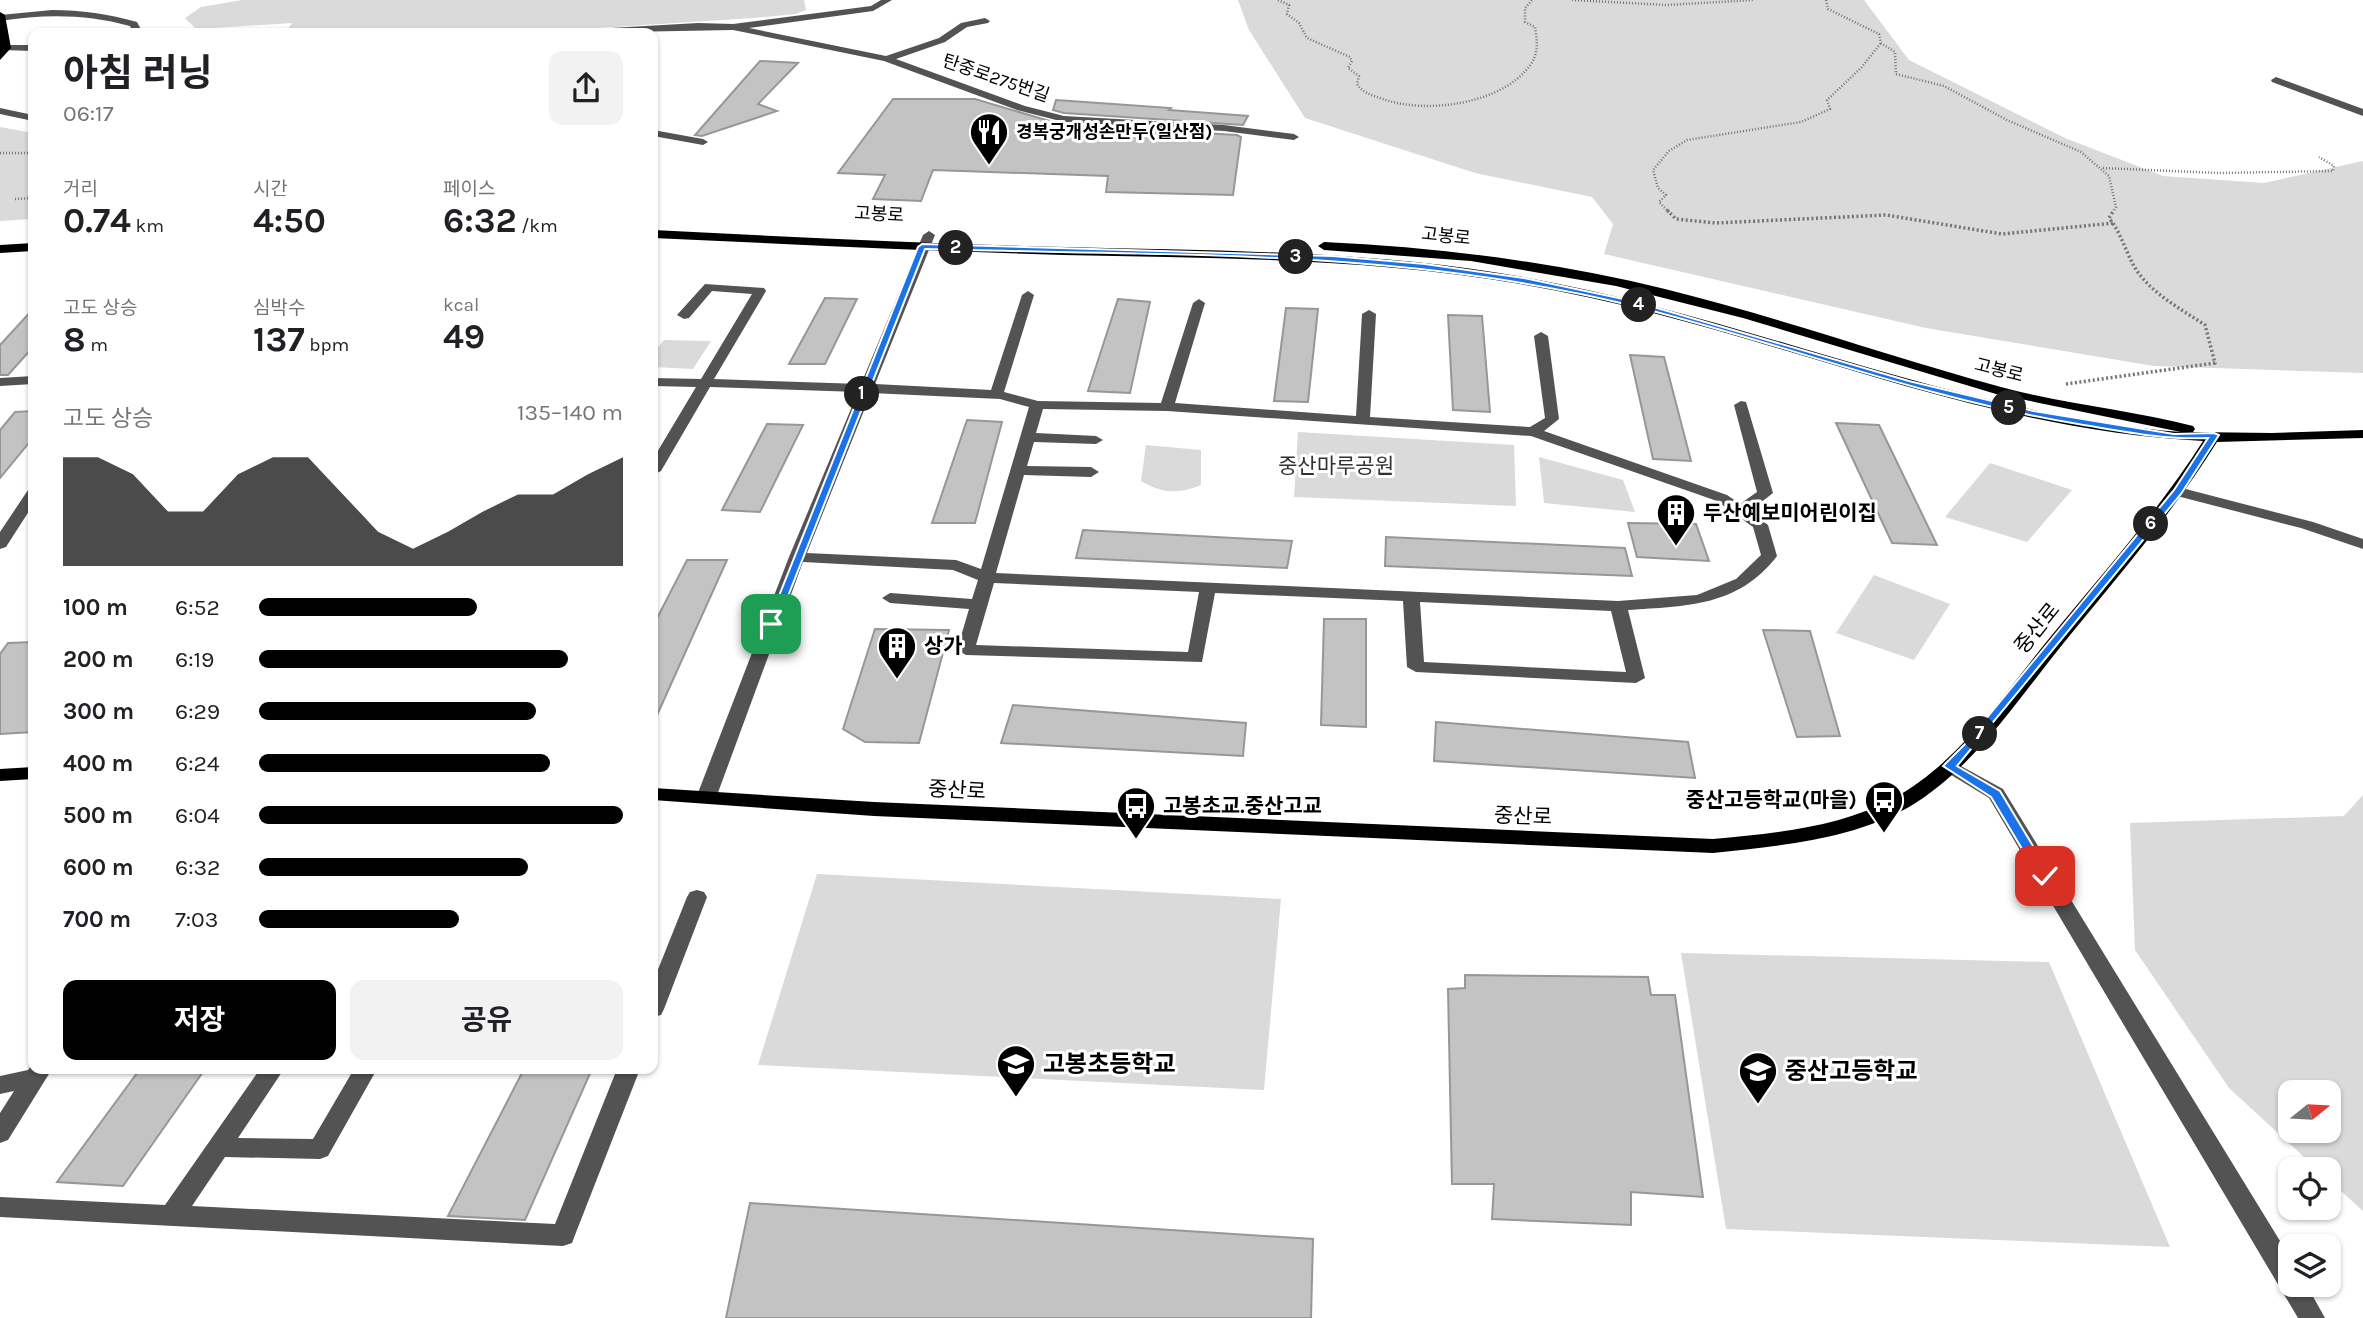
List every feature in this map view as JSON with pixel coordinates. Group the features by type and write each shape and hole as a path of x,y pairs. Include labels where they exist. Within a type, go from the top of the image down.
{"main road":[{"path":"0,16 3,53"},
{"name":"고봉로","path":"658,223 925,241 1333,258 1425,266 1524,281 1630,303 1906,383 2034,414 2174,437 2363,433"},
{"name":"고봉로","path":"658,234 925,241 1335,246 1523,264 1646,288 1713,305 2004,392 2125,414 2214,435"},
{"path":"0,238 28,236"},
{"path":"0,249 28,247"},
{"name":"중산로","path":"658,794 1360,832 1713,846 1793,837 1864,818 1921,790 1950,766 1979,735 2178,492 2214,435"},
{"path":"0,775 28,773"}],"street":[{"path":"52,10 59,0"},
{"path":"822,0 829,13"},
{"name":"탄중로275번길","path":"658,28 733,27 873,8 888,0"},
{"path":"0,16 52,10 89,12 134,24 136,28"},
{"path":"887,59 942,40 964,26 985,21"},
{"name":"탄중로275번길","path":"733,27 887,59 1021,108 1065,119 1224,128 1294,136"},
{"path":"3,53 28,49"},
{"path":"2276,80 2363,113"},
{"path":"0,111 28,117"},
{"path":"658,134 704,142"},
{"path":"706,798 797,557 925,241"},
{"path":"658,463 708,384 761,291 709,287 684,315"},
{"path":"996,395 1028,295"},
{"path":"1167,407 1199,303"},
{"path":"1363,419 1369,314"},
{"path":"1533,432 1552,419 1541,336"},
{"path":"0,382 28,380"},
{"path":"658,382 996,395 1037,405 1167,407 1533,432 1722,498 1760,525 1769,556 1742,583 1700,600 1618,606 988,578 956,565 797,557"},
{"path":"1037,405 966,650 1196,658 1208,587"},
{"path":"1740,511 1765,493 1741,405"},
{"path":"1028,437 1096,440"},
{"path":"1018,470 1091,472"},
{"path":"2178,492 2307,525 2363,544"},
{"path":"0,544 28,501"},
{"path":"1411,597 1416,667 1636,678 1618,606"},
{"path":"890,598 980,605"},
{"path":"1950,766 1996,794 2278,1261"},
{"path":"658,996 697,897"},
{"path":"0,1085 37,1074"},
{"path":"0,1133 37,1074"},
{"path":"173,1213 270,1074"},
{"path":"220,1147 320,1149 363,1074"},
{"path":"0,1207 173,1213 563,1235 627,1074"},
{"path":"2299,1297 2312,1318"}],"path":[{"path":"1278,0 1289,5 1287,14 1299,23 1307,38 1350,57 1352,61 1348,68 1359,76 1357,85 1361,90 1401,104 1425,107 1480,97 1518,77 1538,55 1535,27 1525,22 1525,8 1531,0"},
{"path":"1572,0 1667,5 1753,0"},
{"path":"1826,0 1828,9 1879,34 1881,43 1895,52 1896,74 1944,86 2007,120 2081,152 2103,168 2112,182 2116,207 2109,218 2136,268 2154,291 2205,326 2216,363 2084,379 2059,387"},
{"path":"1881,43 1861,68 1827,100 1830,109 1791,124 1687,140 1669,151 1653,170 1658,188 1666,195 1659,202 1676,219 1716,223 1886,215 2002,233 2114,223"},
{"path":"0,153 28,153"},
{"path":"2103,168 2218,173 2333,171 2334,166 2319,158"},
{"path":"15,199 28,198"}],"green space":[{"path":"242,0 804,0 806,10 796,14 754,18 597,28 288,28 292,23 195,28 185,18 201,7"},
{"path":"1238,0 1864,0 1909,60 2065,138 2163,176 2264,183 2363,161 2363,373 2154,366 1926,328 1604,254 1613,224 1592,197 1475,173 1305,118 1249,30"},
{"path":"0,127 28,132 28,219 0,221"},
{"path":"664,340 711,341 693,369 658,367 658,348"},
{"name":"중산마루공원","path":"1298,432 1514,445 1516,506 1294,497"},
{"path":"1146,445 1201,450 1201,485 1171,491 1141,481"},
{"path":"1539,457 1623,480 1635,512 1544,503"},
{"path":"1990,463 2072,490 2027,542 1945,517"},
{"path":"1874,575 1950,604 1914,660 1836,633"},
{"path":"2363,795 2363,1211 2341,1191 2341,1157 2304,1157 2289,1143 2342,1143 2342,1080 2278,1080 2278,1133 2229,1088 2135,950 2130,823 2344,816"},
{"path":"817,874 1281,899 1264,1090 758,1065"},
{"path":"1681,953 2049,962 2170,1247 1726,1229"}],"building":[{"path":"760,61 798,63 758,104 777,111 702,136 695,135"},
{"path":"893,99 975,99 1063,125 1237,135 1241,137 1233,195 1106,192 1108,176 933,170 921,201 873,199 885,175 838,173"},
{"path":"1056,100 1248,116 1243,125 1064,113 1053,110"},
{"path":"825,298 857,299 825,364 789,364"},
{"path":"1118,299 1150,302 1130,393 1088,391"},
{"path":"1286,308 1318,309 1308,402 1274,401"},
{"path":"28,314 28,353 8,375 0,375 0,345"},
{"path":"1448,315 1482,316 1490,412 1453,410"},
{"path":"1630,355 1664,357 1691,461 1653,459"},
{"path":"28,411 28,444 0,478 0,430 15,412"},
{"path":"967,420 1002,422 975,523 932,523"},
{"path":"1836,423 1879,425 1937,545 1892,543"},
{"path":"767,424 803,425 760,512 722,510"},
{"name":"두산예보미어린이집","path":"1628,523 1696,524 1709,561 1637,557"},
{"path":"1083,530 1292,541 1287,568 1076,558"},
{"path":"1386,537 1625,548 1632,576 1385,566"},
{"path":"687,560 727,560 658,713 658,616"},
{"path":"1324,619 1366,619 1366,727 1321,725"},
{"name":"상가","path":"875,629 949,630 919,743 865,742 843,729"},
{"path":"1763,630 1810,631 1840,736 1797,737"},
{"path":"28,642 28,732 0,734 0,654 8,643"},
{"path":"1013,705 1246,723 1243,756 1001,743"},
{"path":"1436,722 1688,742 1695,778 1434,761"},
{"path":"1465,975 1648,977 1651,995 1675,995 1703,1197 1631,1192 1631,1225 1492,1219 1494,1184 1452,1184 1448,989 1465,988"},
{"path":"136,1074 201,1074 123,1186 57,1182"},
{"path":"521,1074 590,1074 525,1220 448,1216"},
{"path":"750,1203 1313,1239 1311,1318 726,1318"}],"place":[{"name":"경복궁개성손만두(일산점)","path":"989,166"},
{"name":"두산예보미어린이집","path":"1676,547"},
{"name":"상가","path":"897,680"},
{"name":"중산고등학교(마을)","path":"1884,834"},
{"name":"고봉초교.중산고교","path":"1136,840"},
{"name":"고봉초등학교","path":"1016,1098"},
{"name":"중산고등학교","path":"1758,1105"}],"route":[{"path":"771,624 922,247 1333,258 1425,266 1524,281 1630,303 1906,383 2034,414 2174,437 2214,435 2178,492 1970,746 1950,766 1996,794 2045,876"}]}
